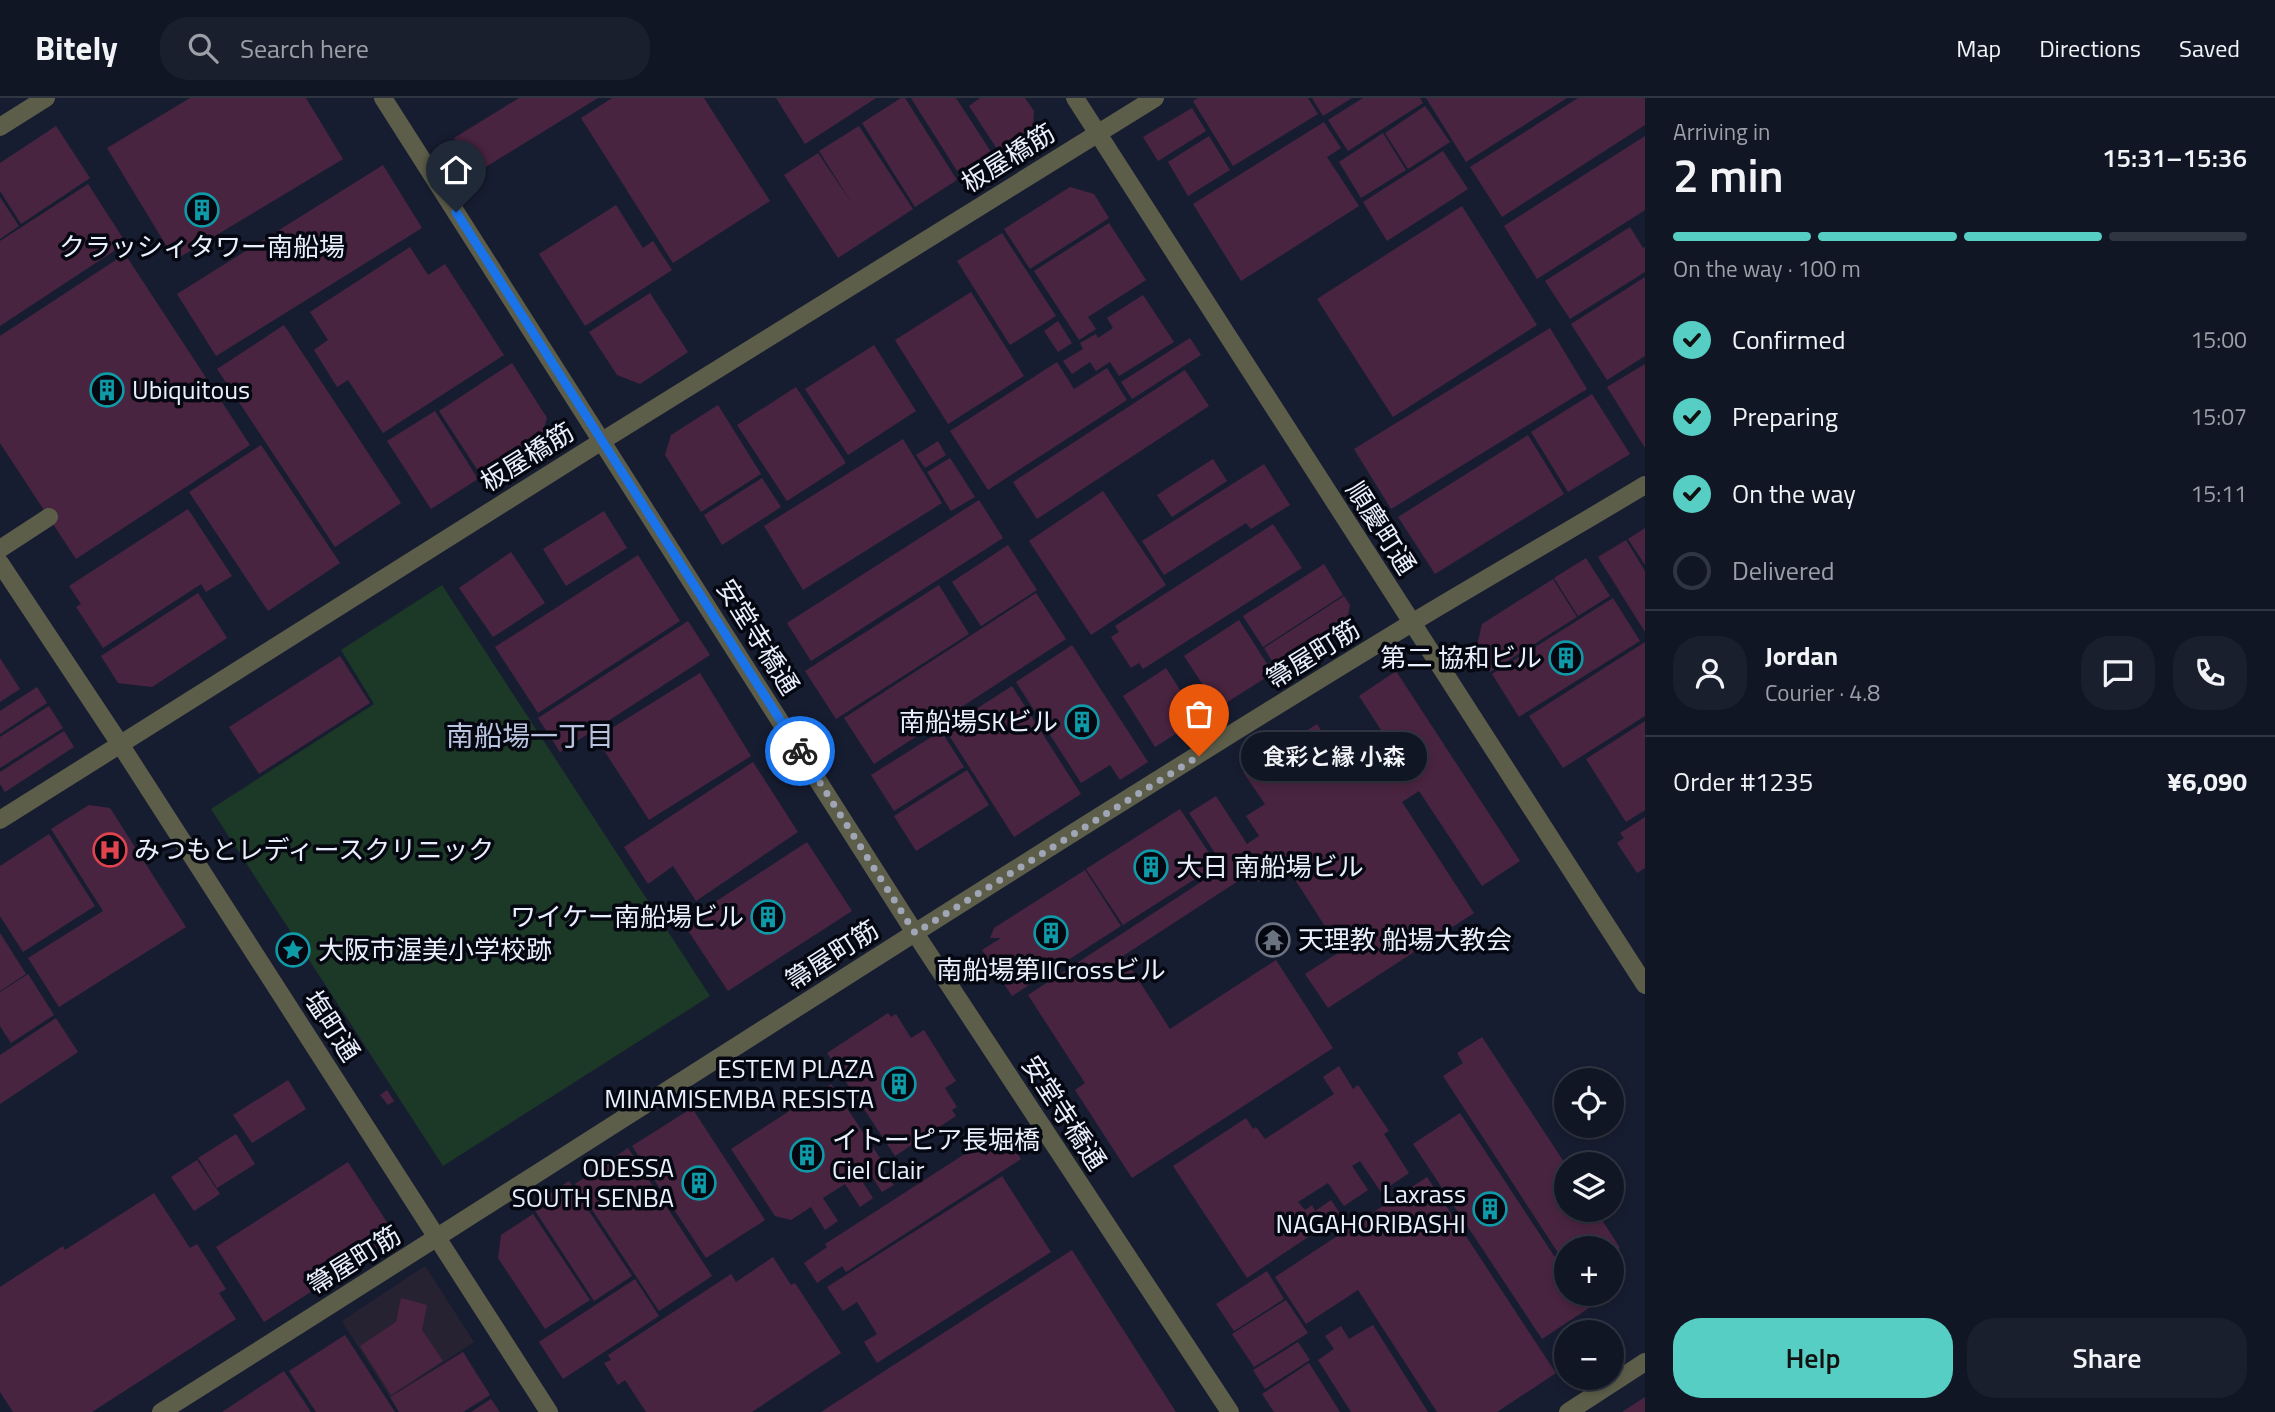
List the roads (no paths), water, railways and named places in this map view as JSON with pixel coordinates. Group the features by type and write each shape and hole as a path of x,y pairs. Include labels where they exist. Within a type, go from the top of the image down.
{"street":[{"path":"0,127 46,98"},
{"name":"安堂寺橋通","path":"383,98 915,933 1230,1412"},
{"name":"順慶町通","path":"1075,98 1645,985"},
{"name":"板屋橋筋","path":"0,820 602,441 1155,98"},
{"name":"箒屋町筋","path":"161,1412 915,933 1411,623 1645,485"},
{"path":"0,549 49,517"},
{"name":"塩町通","path":"0,563 120,744 549,1412"},
{"path":"1568,1412 1645,1362"}],"place":[{"name":"クラッシィタワー南船場","path":"202,210"},
{"name":"Ubiquitous","path":"107,390"},
{"name":"第二 協和ビル","path":"1566,658"},
{"name":"南船場SKビル","path":"1082,722"},
{"name":"食彩と縁 小森","path":"1199,756"},
{"name":"みつもとレディースクリニック","path":"110,850"},
{"name":"大日 南船場ビル","path":"1151,867"},
{"name":"ワイケー南船場ビル","path":"768,917"},
{"name":"南船場第IICrossビル","path":"1051,933"},
{"name":"天理教 船場大教会","path":"1273,940"},
{"name":"大阪市渥美小学校跡","path":"293,950"},
{"name":"ESTEM PLAZA MINAMISEMBA RESISTA","path":"899,1084"},
{"name":"イトーピア長堀橋 Ciel Clair","path":"807,1155"},
{"name":"ODESSA SOUTH SENBA","path":"699,1183"},
{"name":"Laxrass NAGAHORIBASHI","path":"1490,1209"}],"district":[{"name":"南船場一丁目","path":"530,736"}]}
